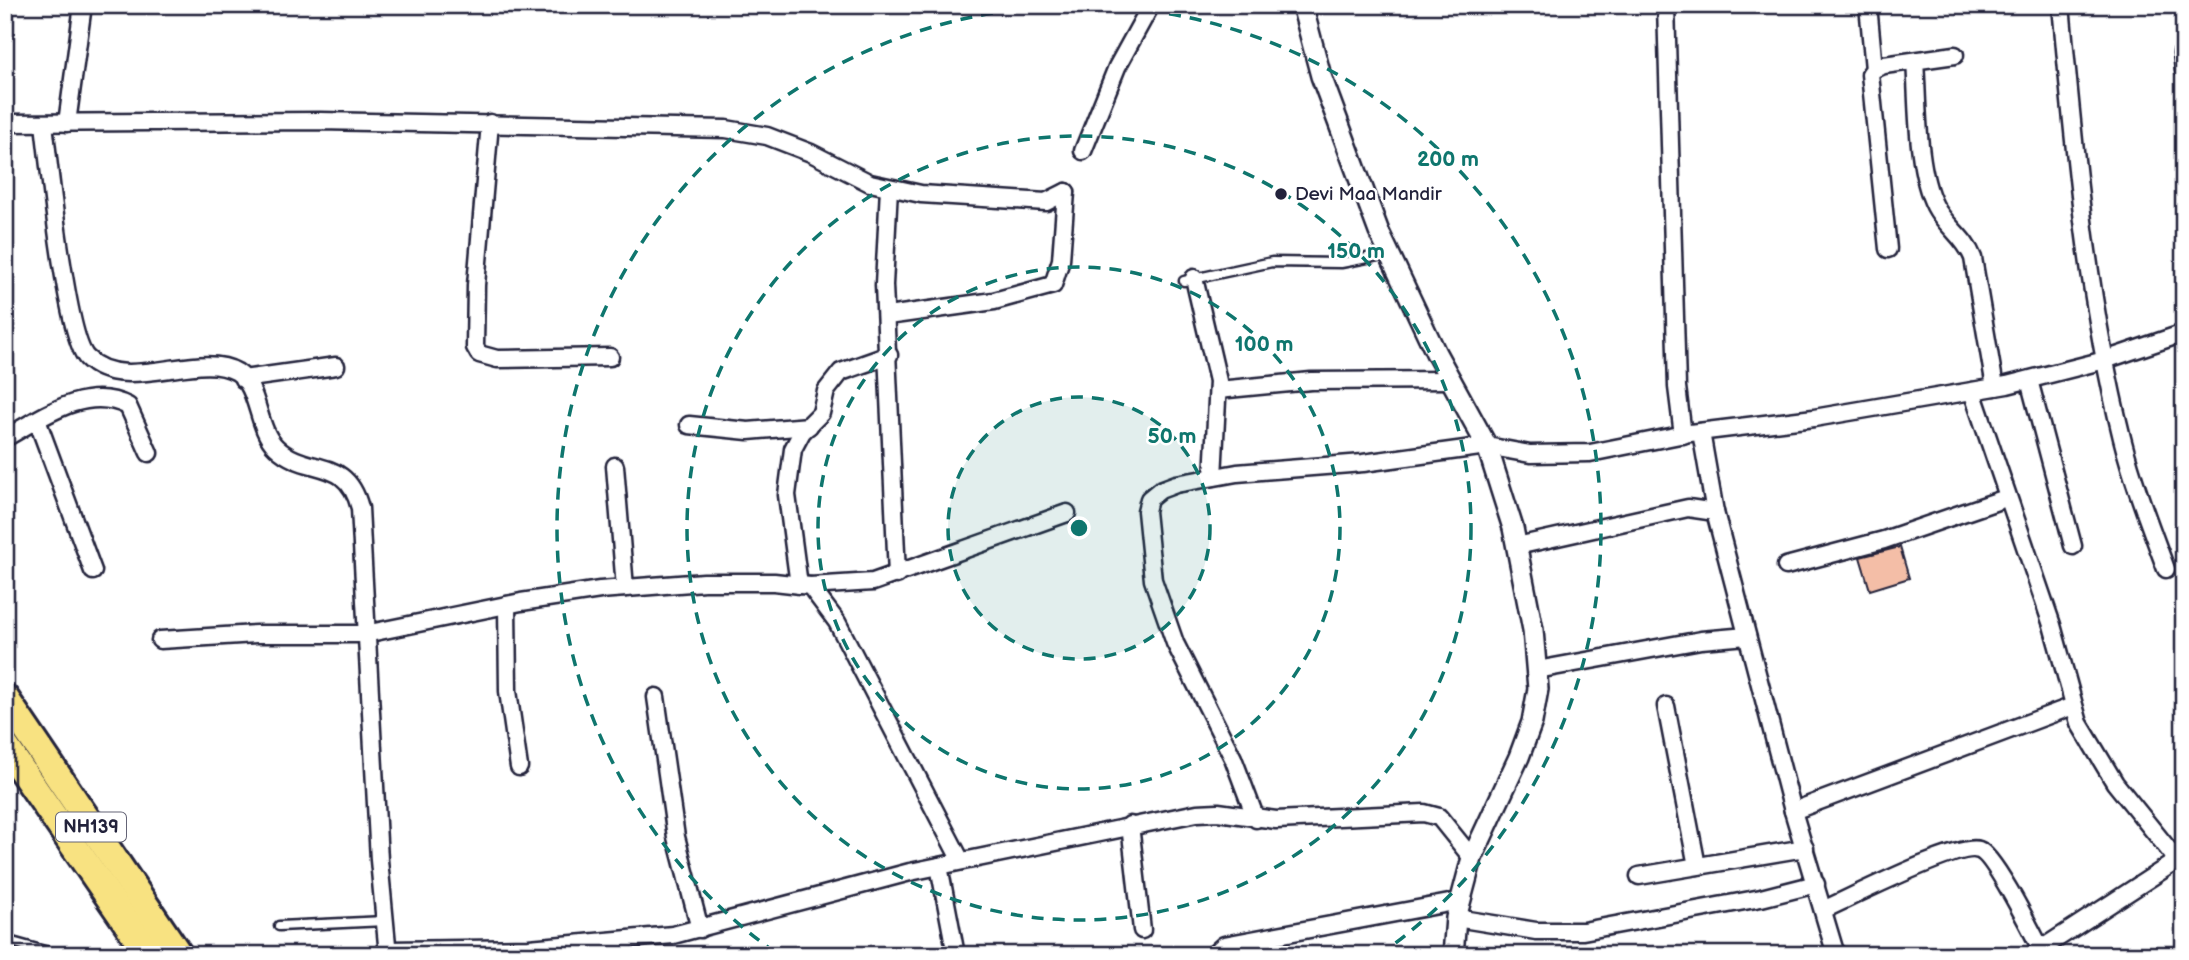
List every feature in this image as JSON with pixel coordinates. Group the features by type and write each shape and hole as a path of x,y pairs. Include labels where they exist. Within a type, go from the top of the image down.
{"highway":[{"name":"NH139","path":"5,698 147,948"},
{"name":"NH139","path":"5,746 147,948 179,955"}],"street":[{"path":"67,123 83,5"},
{"path":"1083,151 1117,67 1152,5"},
{"path":"1302,5 1321,76 1388,254 1487,446 1503,492 1517,546 1537,670 1538,689 1528,734 1472,858 1457,909 1453,955"},
{"path":"1666,5 1675,347 1683,435"},
{"path":"1868,5 1874,69 1870,83 1888,249"},
{"path":"2061,5 2069,92 2105,360 2132,474 2166,569"},
{"path":"2182,53 2184,70"},
{"path":"1874,69 1955,55"},
{"path":"1915,61 1922,148 1931,195 1935,207 1965,241 1973,258 1996,387"},
{"path":"5,123 180,120 490,123 746,131 791,144 854,176 889,188 933,195 1030,202 1057,199 1066,192 1061,260 1053,285 994,301 887,316"},
{"path":"490,123 476,285 475,347 479,354 497,359 610,356"},
{"path":"44,124 71,322 86,357 113,371 213,367 236,372 243,379 265,432 276,447 289,455 338,472 356,493 360,508 365,634 388,952 555,947 632,940 700,929 792,901 961,861 1130,825 1218,812 1256,819 1424,813 1439,817 1472,858"},
{"path":"889,188 885,262 889,430 897,575"},
{"path":"1189,279 1212,351 1218,390 1213,438 1213,477"},
{"path":"1256,819 1233,758 1175,643 1153,580 1146,511 1149,499 1160,490 1213,477 1363,463 1487,446 1530,454 1590,453 1701,432 1814,418 1996,387 2105,360 2184,334"},
{"path":"889,355 841,372 827,391 821,413 793,449 788,479 789,515 805,586 837,622 961,861"},
{"path":"243,379 337,366"},
{"path":"1218,390 1333,380 1451,380"},
{"path":"2029,380 2073,546"},
{"path":"1823,910 1937,859 1969,849 1979,850 1994,864 2043,952 2180,858 2098,758 2073,706 2049,616 2006,498 1972,391"},
{"path":"5,438 37,420 83,400 117,400 128,405 149,453"},
{"path":"37,420 93,571"},
{"path":"689,425 748,431 809,426"},
{"path":"1701,432 1715,512 1747,636 1793,811 1836,955"},
{"path":"615,466 625,588"},
{"path":"1786,566 1895,536 2006,498"},
{"path":"1517,546 1688,508 1715,512"},
{"path":"160,640 256,634 365,634 507,605 625,588 716,582 774,582 805,586 873,582 1067,513"},
{"path":"507,605 508,691 519,767"},
{"path":"1537,670 1701,639 1747,636"},
{"path":"656,697 676,837 700,929"},
{"path":"1666,706 1696,866"},
{"path":"1793,811 2073,706"},
{"path":"1130,825 1142,930"},
{"path":"1639,876 1805,848"},
{"path":"939,866 956,955"},
{"path":"1213,955 1224,945 1457,909 1536,931 1583,931 1761,898 1816,884"}],"lane":[{"path":"1189,279 1272,262 1341,262 1388,254"},
{"path":"279,926 385,921"},
{"path":"5,940 59,955"},
{"path":"95,955 147,948"}],"building":[{"path":"1900,547 1909,578 1870,590 1860,557"}],"place":[{"name":"Devi Maa Mandir","path":"1281,194"}]}
